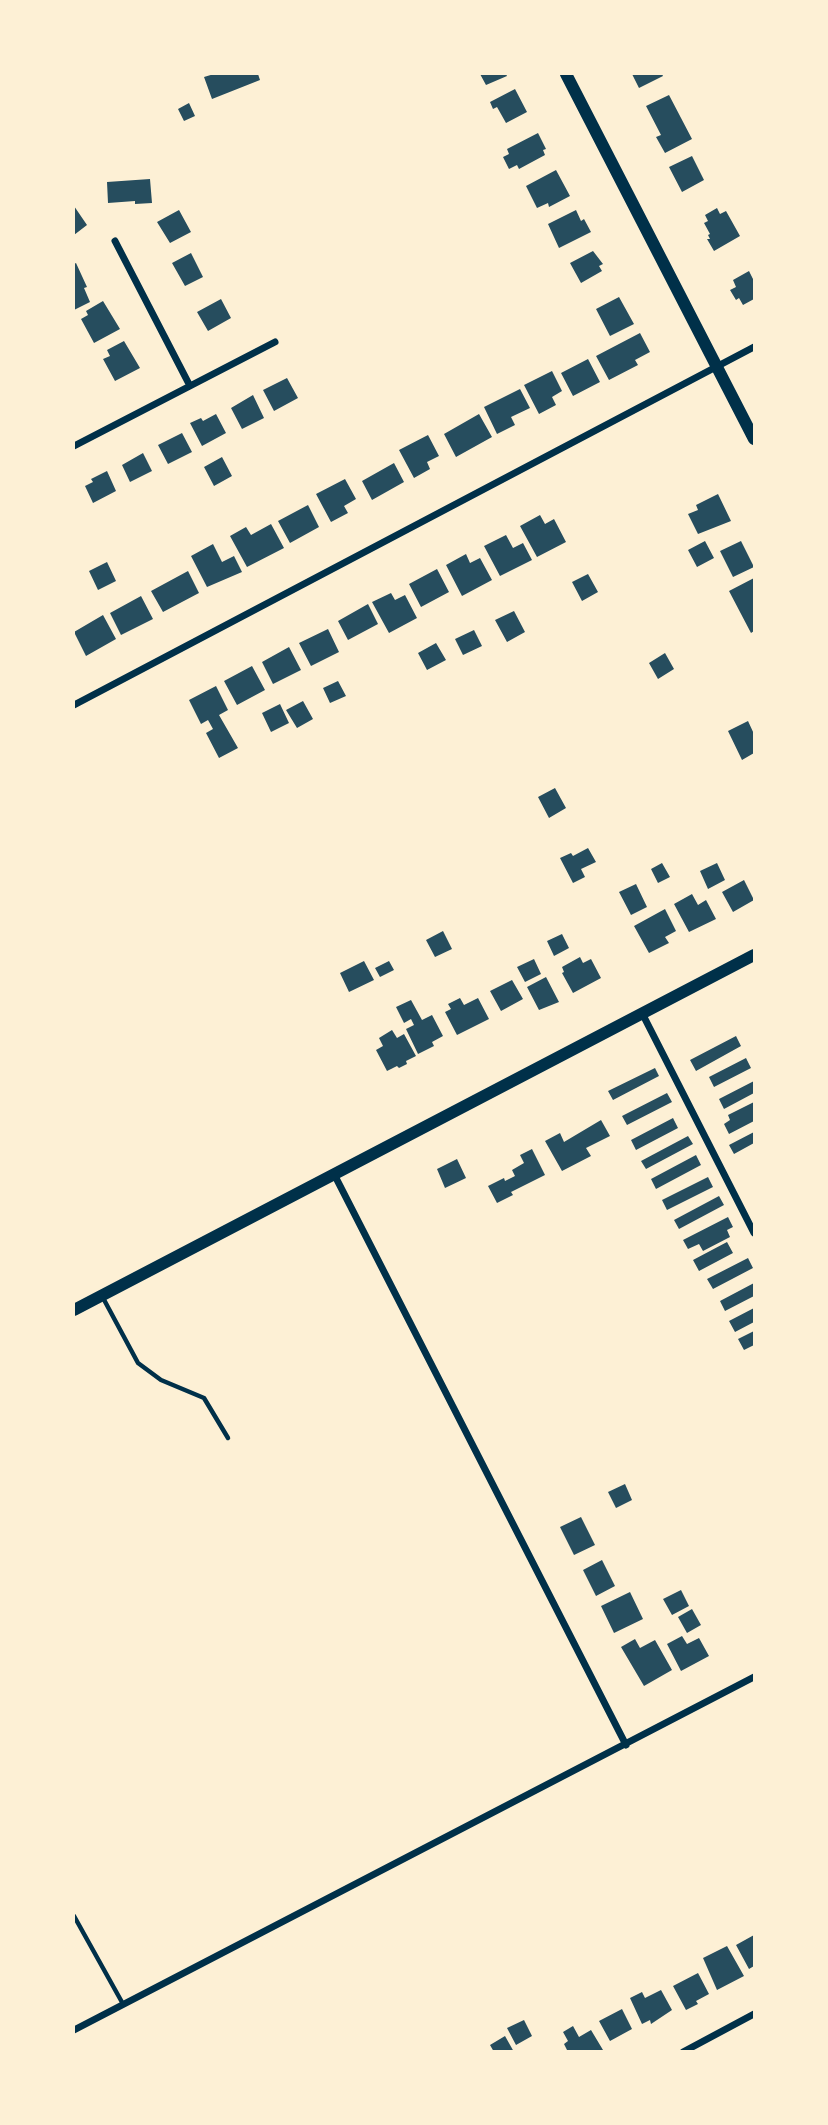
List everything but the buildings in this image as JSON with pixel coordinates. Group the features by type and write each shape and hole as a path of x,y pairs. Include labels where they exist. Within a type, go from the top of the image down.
{"main road":[{"path":"566,74 754,439"},
{"path":"74,1310 754,955"}],"street":[{"path":"115,241 190,386"},
{"path":"74,446 275,342"},
{"path":"74,705 754,347"},
{"path":"642,1013 754,1233"},
{"path":"334,1174 626,1745"},
{"path":"74,2030 754,1677"},
{"path":"683,2052 754,2014"}],"lane":[{"path":"101,1295 138,1363 161,1380 204,1398 228,1438"},
{"path":"74,1916 123,2005"}]}
